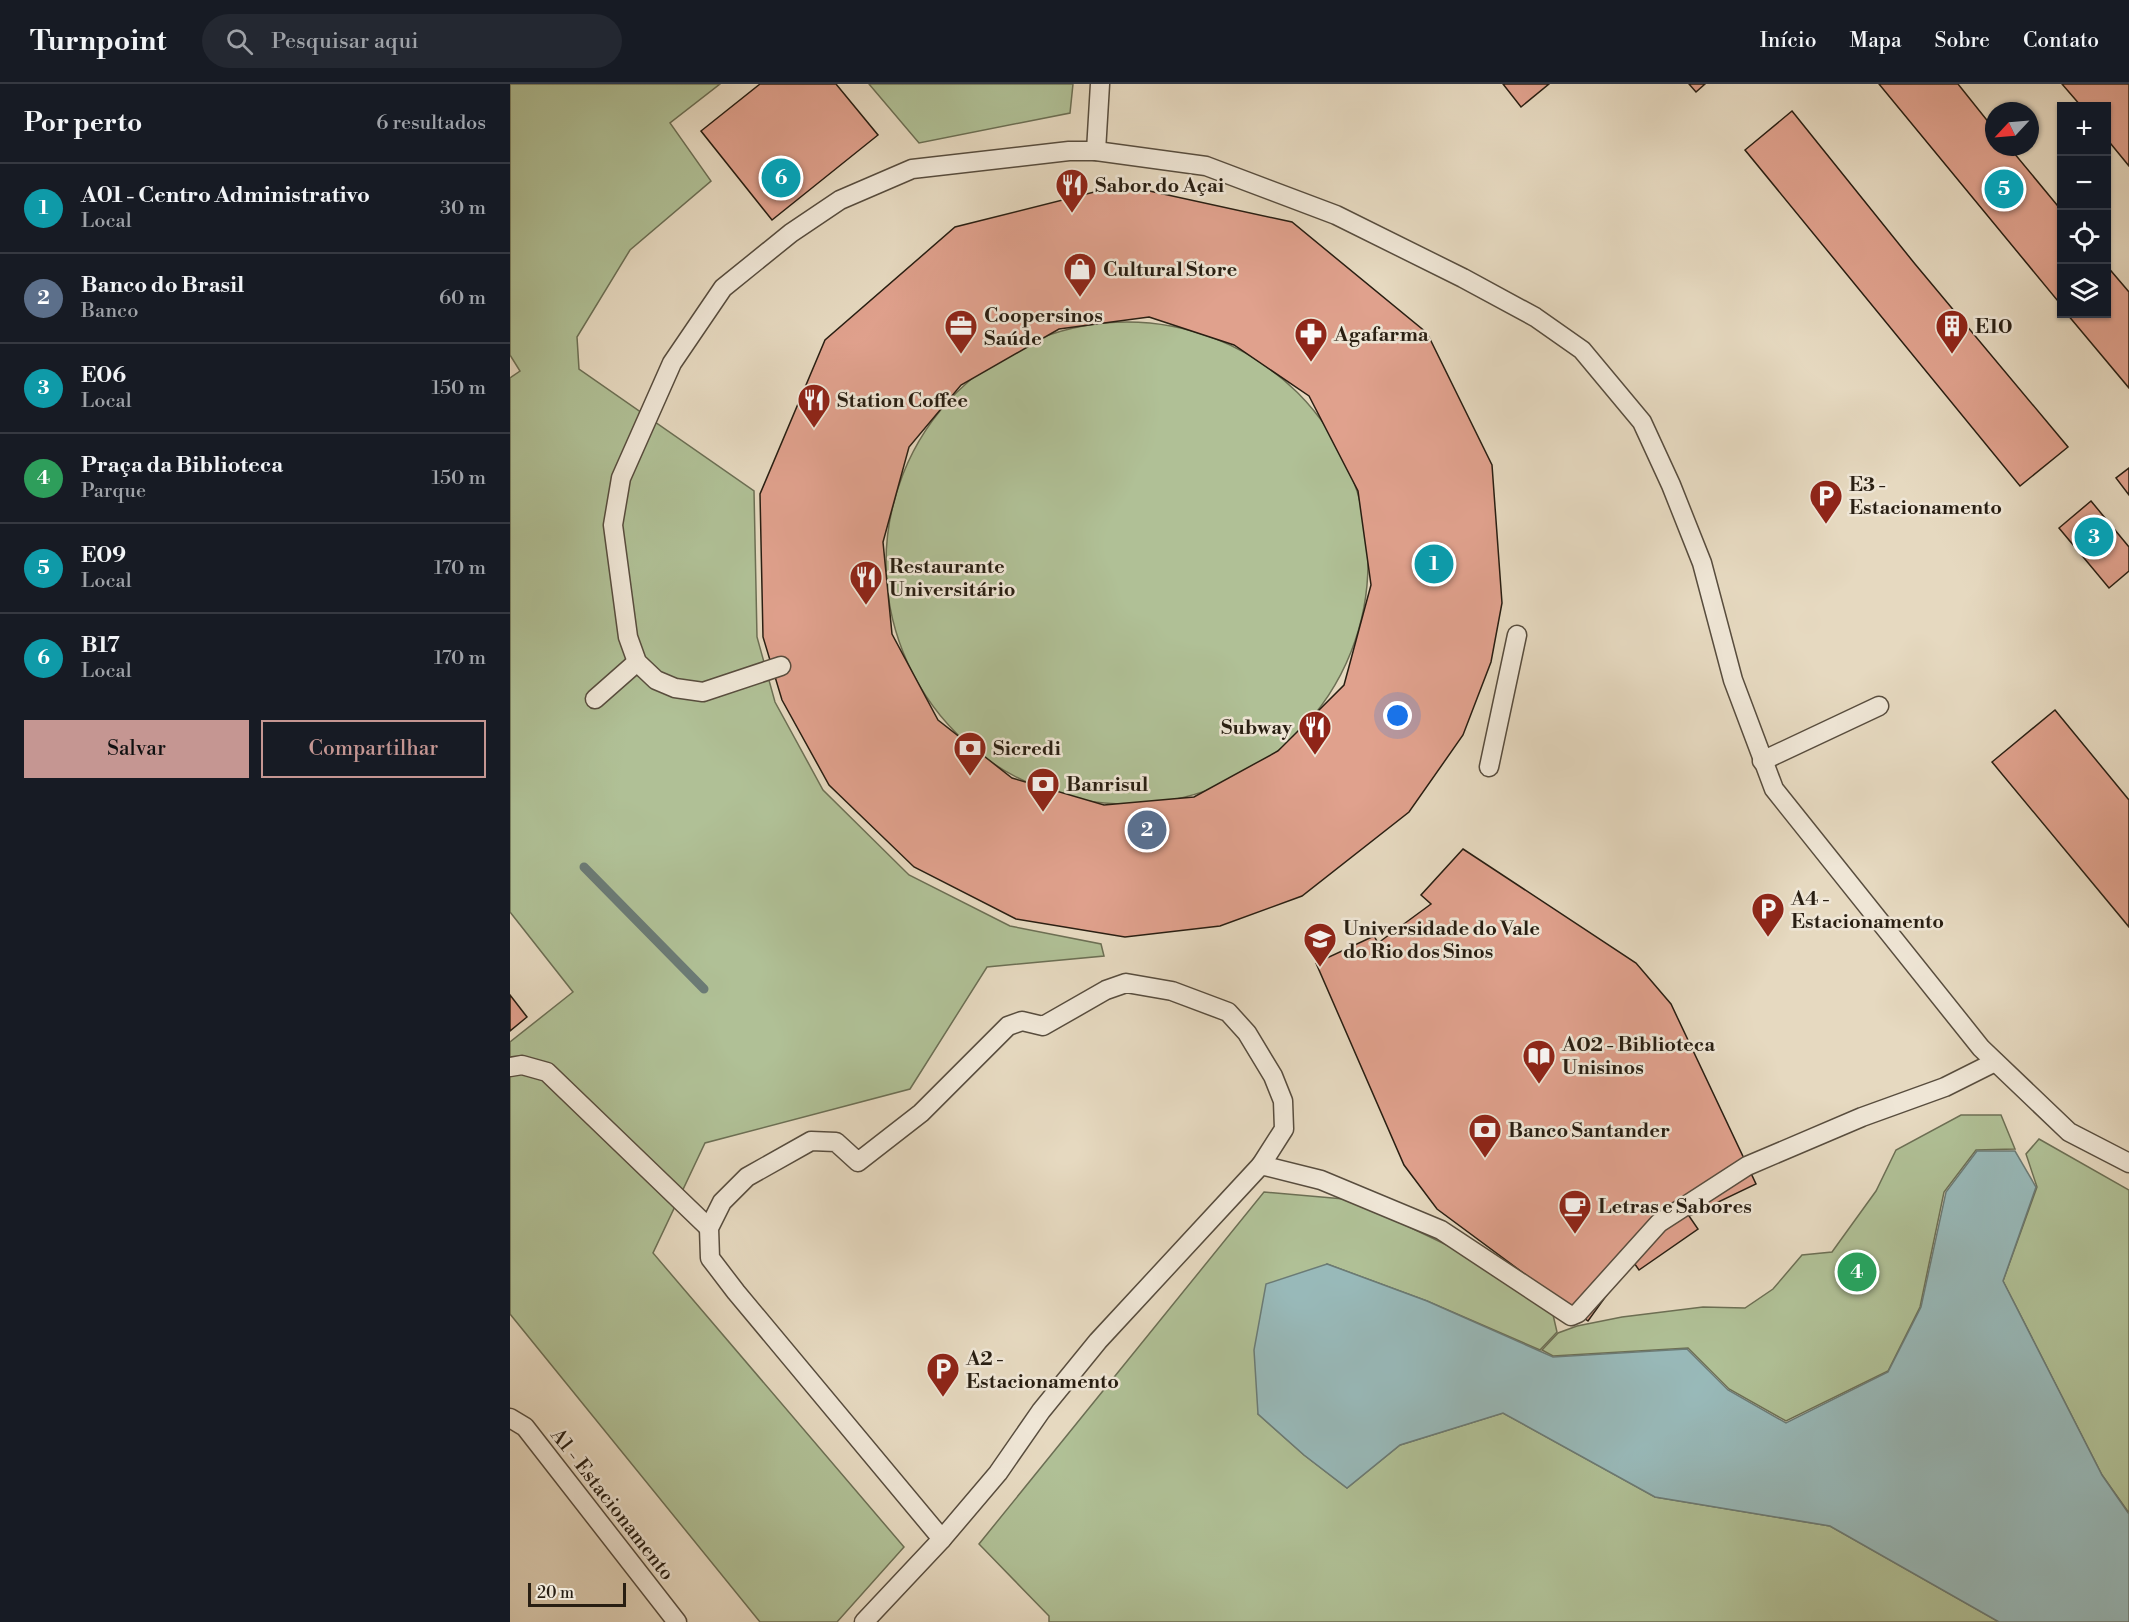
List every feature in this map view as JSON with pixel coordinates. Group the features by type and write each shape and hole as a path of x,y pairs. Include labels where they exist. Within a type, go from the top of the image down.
{"lane":[{"path":"1096,151 1100,84"},
{"path":"781,666 704,692 675,688 656,680 637,662 628,637 613,525 621,478 672,363 723,288 791,233 840,200 912,168 1070,151 1096,151 1206,165 1336,215 1535,316 1582,350 1642,422 1671,485 1702,563 1733,680 1774,789 1981,1048 2069,1132 2129,1163"},
{"path":"1489,767 1517,636"},
{"path":"595,699 637,662"},
{"path":"1762,761 1879,706"},
{"path":"864,1622 942,1539 998,1473 1041,1411 1098,1341 1261,1165 1284,1129 1283,1101 1273,1076 1248,1033 1228,1012 1173,991 1126,983 1106,990 1043,1026 1022,1021 1008,1026 921,1113 858,1162 836,1142 811,1141 747,1177 722,1202 709,1228 710,1258 942,1539"},
{"path":"1261,1165 1321,1180 1441,1230 1572,1316 1578,1313 1659,1223 1748,1166 1862,1116 1945,1087 1995,1062"},
{"path":"510,1067 522,1065 547,1072 709,1228"},
{"name":"A1 - Estacionamento","path":"510,1418 525,1427 677,1622"}],"green space":[{"path":"510,84 720,84 670,123 711,181 630,250 577,337 579,369 754,491 757,637 775,702 823,790 909,875 1010,926 1101,944 1104,956 987,967 910,1089 705,1143 653,1253 904,1547 837,1622 760,1622 510,1314 510,1042 573,992 510,912 510,378 520,371 510,355"},
{"path":"869,84 1073,84 1070,113 919,143"},
{"path":"1127,322 1174,326 1219,340 1261,362 1298,392 1328,429 1350,471 1364,516 1368,563 1364,610 1350,655 1328,697 1298,734 1261,764 1219,786 1174,800 1127,804 1080,800 1035,786 993,764 956,734 926,697 904,655 890,610 886,563 890,516 904,471 926,429 956,392 993,362 1035,340 1080,326"},
{"path":"1961,1115 2001,1115 2015,1149 1976,1150 1944,1192 1920,1307 1888,1371 1786,1421 1729,1389 1688,1348 1553,1356 1542,1350 1558,1333 1577,1326 1622,1317 1703,1307 1745,1308 1773,1289 1802,1255 1832,1252 1876,1191 1896,1150"},
{"path":"2039,1139 2129,1190 2129,1513 2102,1475 2003,1281 2037,1187 2026,1154"},
{"path":"1264,1192 1344,1199 1401,1223 1507,1274 1551,1306 1557,1332 1540,1350 1427,1301 1327,1264 1258,1414 1304,1455 1347,1488 1400,1445 1503,1413 1655,1497 1830,1526 1999,1622 1049,1622 1049,1616 979,1544"}],"water":[{"path":"1977,1151 2015,1151 2036,1187 2003,1281 2102,1475 2129,1514 2129,1622 1999,1622 1830,1526 1655,1497 1503,1413 1400,1445 1347,1488 1304,1455 1258,1414 1254,1350 1266,1284 1327,1264 1427,1301 1553,1357 1687,1349 1728,1390 1786,1423 1888,1372 1921,1307 1946,1192"}],"building":[{"path":"760,84 836,84 878,135 772,220 701,131"},
{"path":"1503,84 1549,84 1521,107"},
{"path":"1689,84 1705,84 1696,92"},
{"path":"1879,84 1958,84 1985,118 1985,156 2016,156 2057,205 2057,300"},
{"path":"2062,84 2129,84 2129,166 2111,144 2111,102 2078,102"},
{"name":"E10","path":"1792,111 1915,264 2068,447 2020,486 1745,150"},
{"path":"1122,185 1292,222 1427,333 1492,465 1502,603 1491,662 1463,735 1409,812 1302,896 1220,926 1125,937 1016,919 914,867 829,785 782,700 763,637 760,494 825,340 955,227","holes":["1149,317 1234,345 1309,396 1358,491 1371,585 1344,685 1278,751 1194,797 1104,805 1012,778 938,720 892,634 883,542 909,447 961,385 1059,329"]},
{"path":"2111,271 2129,292 2129,388 2070,318 2111,318"},
{"path":"2129,468 2129,495 2116,478"},
{"path":"2091,501 2129,547 2129,571 2109,588 2059,528"},
{"path":"2055,710 2129,800 2129,927 1992,762"},
{"name":"A02 - Biblioteca Unisinos","path":"1463,849 1636,963 1671,1004 1756,1184 1689,1216 1698,1229 1639,1270 1632,1260 1588,1321 1437,1209 1404,1165 1316,963 1374,936 1378,943 1431,904 1421,895"},
{"path":"510,995 527,1017 510,1031"}],"waterway":[{"path":"584,867 704,989"}],"place":[{"name":"B17","path":"781,178"},
{"name":"E09","path":"2004,189"},
{"name":"Sabor do Açai","path":"1072,214"},
{"name":"Cultural Store","path":"1080,298"},
{"name":"Coopersinos Saúde","path":"961,355"},
{"name":"E10","path":"1952,355"},
{"name":"Agafarma","path":"1311,363"},
{"name":"Station Coffee","path":"814,429"},
{"name":"E3 - Estacionamento","path":"1826,525"},
{"name":"E06","path":"2094,537"},
{"name":"A01 - Centro Administrativo","path":"1434,564"},
{"name":"Restaurante Universitário","path":"866,606"},
{"name":"Subway","path":"1315,756"},
{"name":"Sicredi","path":"970,777"},
{"name":"Banrisul","path":"1043,813"},
{"name":"Banco do Brasil","path":"1147,830"},
{"name":"A4 - Estacionamento","path":"1768,938"},
{"name":"Universidade do Vale do Rio dos Sinos","path":"1320,968"},
{"name":"A02 - Biblioteca Unisinos","path":"1539,1085"},
{"name":"Banco Santander","path":"1485,1159"},
{"name":"Letras e Sabores","path":"1575,1235"},
{"name":"Praça da Biblioteca","path":"1857,1272"},
{"name":"A2 - Estacionamento","path":"943,1398"}]}
